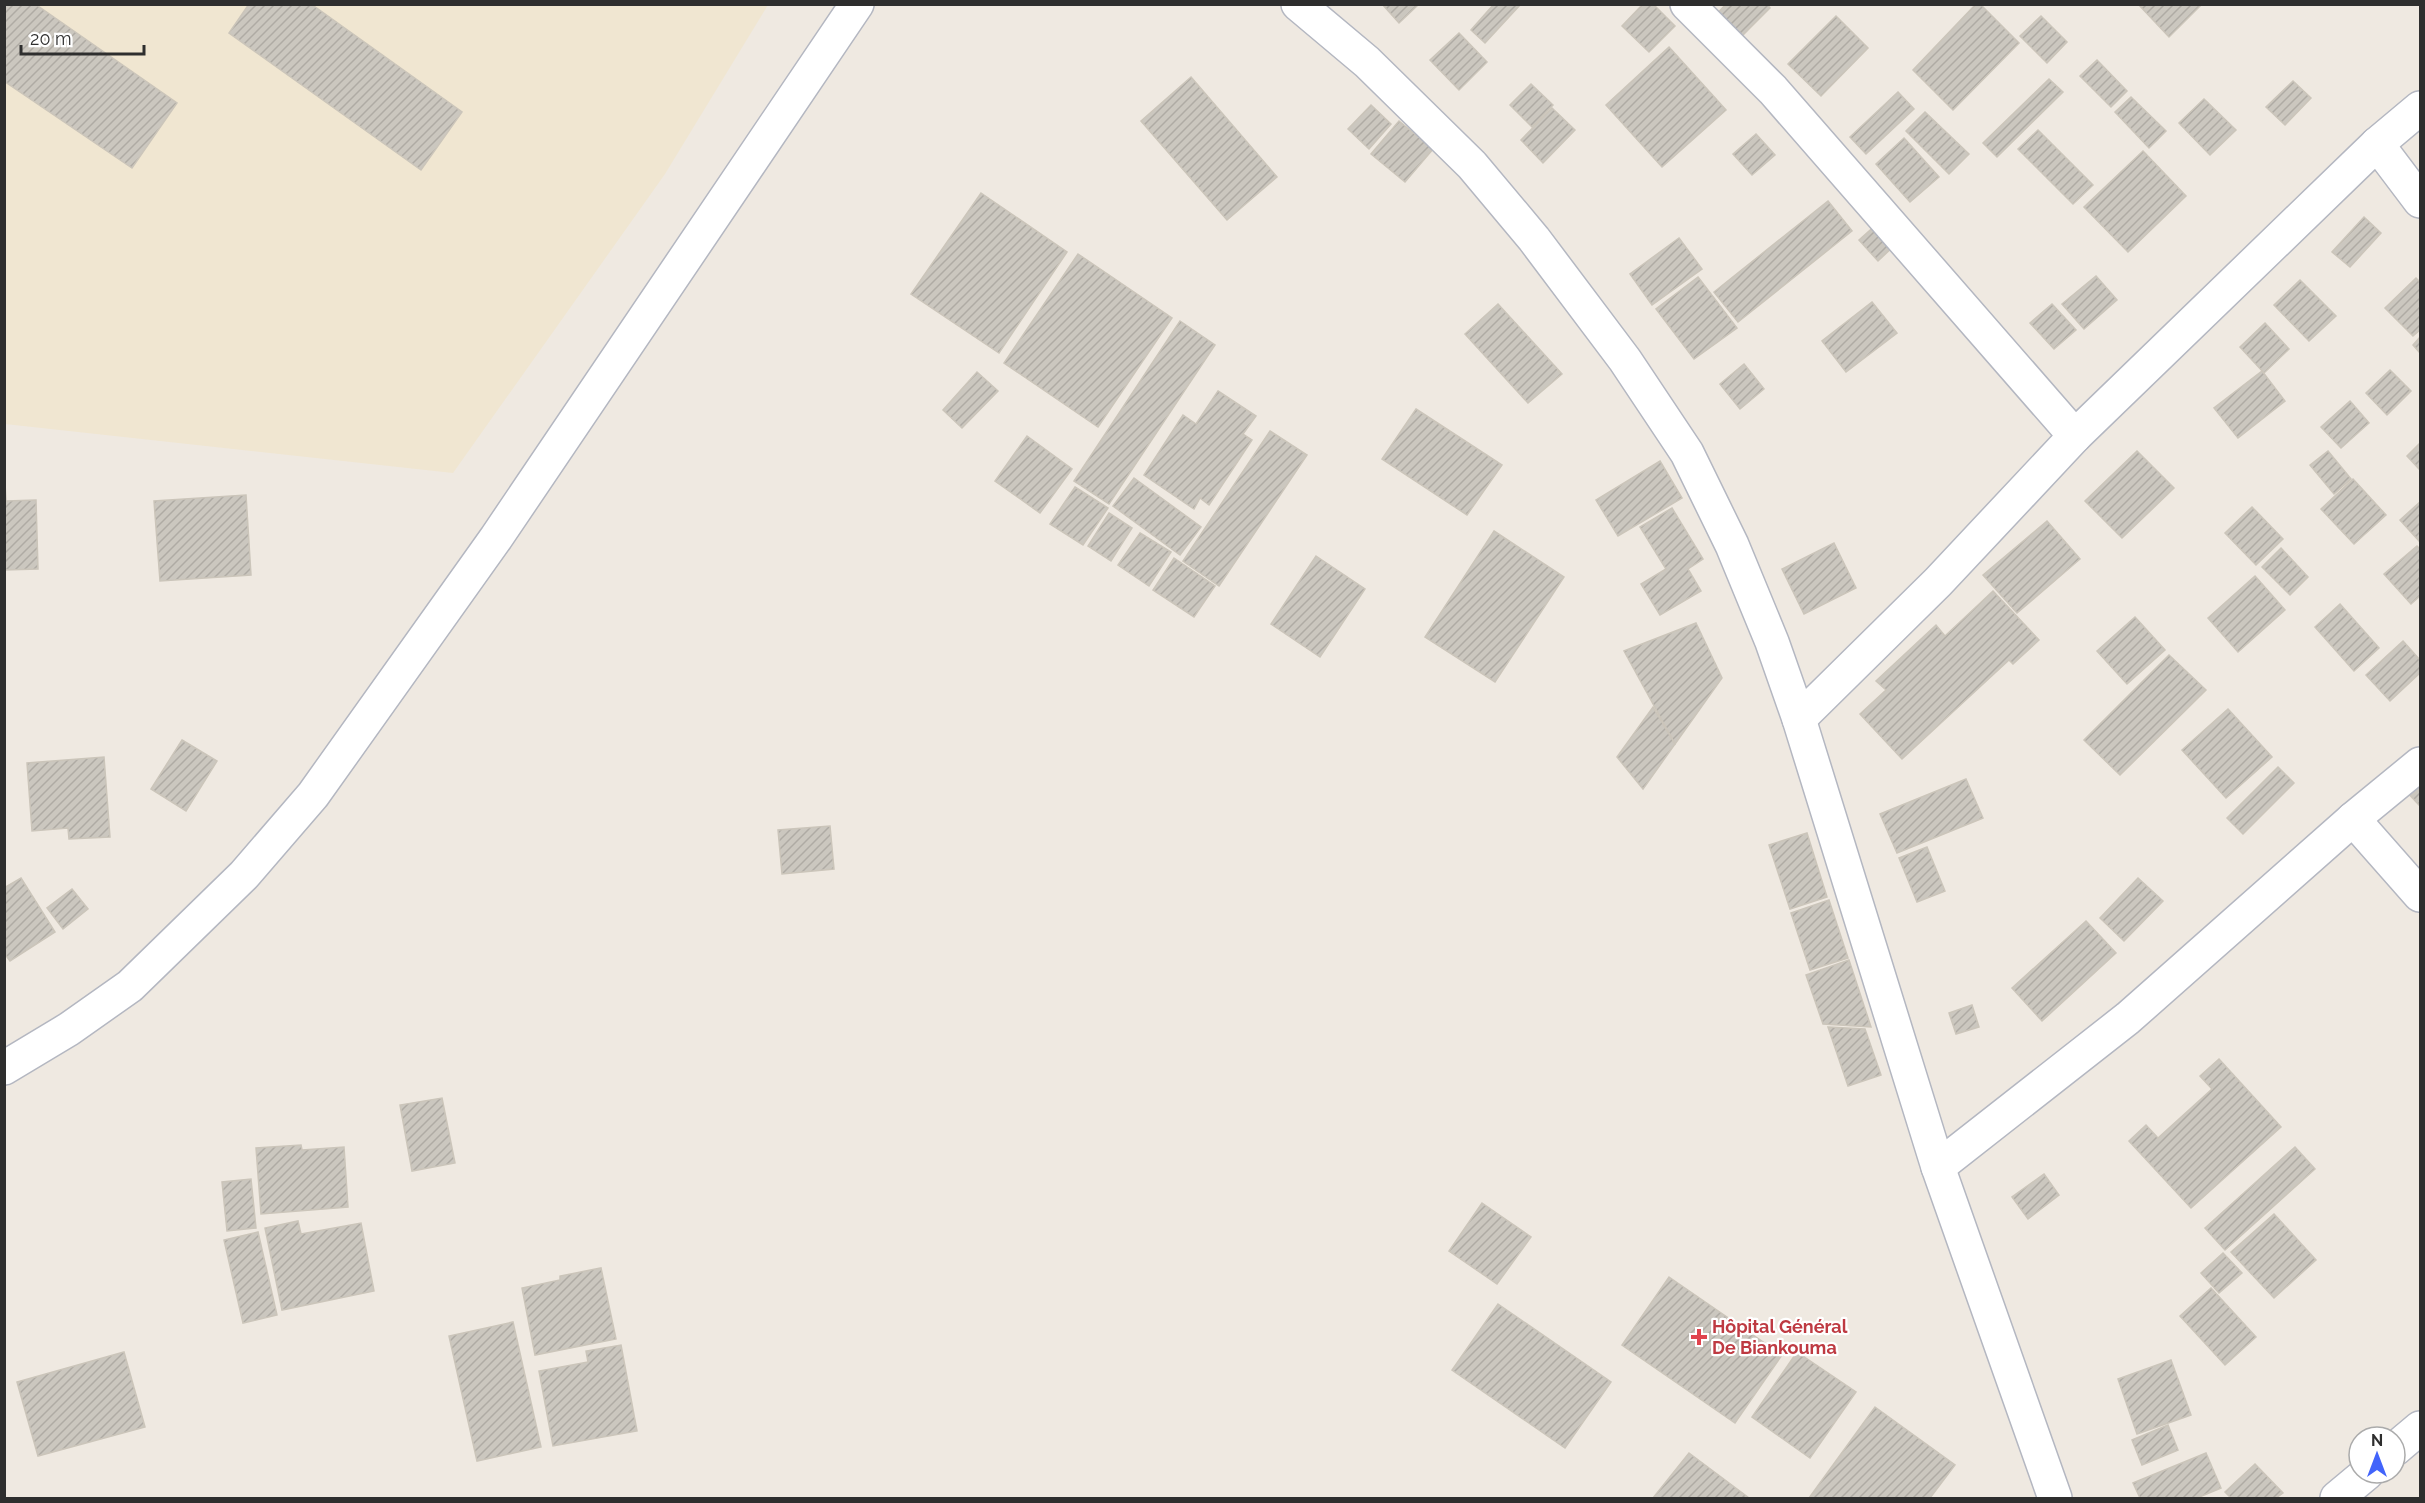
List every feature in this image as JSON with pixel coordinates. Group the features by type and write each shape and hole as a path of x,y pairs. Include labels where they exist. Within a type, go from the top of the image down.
{"street":[{"path":"4,1068 69,1029 130,986 244,875 313,795 496,538 857,4"},
{"path":"1298,4 1367,62 1472,165 1534,239 1625,360 1687,453 1732,545 1772,642 1799,719 1938,1167 2055,1498"},
{"path":"1687,4 1773,90 2075,436"},
{"path":"1799,719 1938,582 2075,436 2377,144 2421,108"},
{"path":"2377,144 2421,201"},
{"path":"1938,1167 2128,1018 2353,819 2421,764"},
{"path":"2353,819 2421,895"},
{"path":"2407,1439 2421,1428"},
{"path":"2337,1498 2353,1485"}],"shaded area":[{"path":"5,5 768,5 665,174 453,473 5,424"}],"building":[{"path":"4,4 35,4 177,103 132,168 4,81"},
{"path":"249,4 311,4 462,112 421,170 229,33"},
{"path":"1382,4 1419,4 1399,23"},
{"path":"1494,4 1521,4 1485,43 1471,30"},
{"path":"1643,4 1653,4 1675,26 1649,52 1622,26"},
{"path":"1726,4 1767,4 1770,8 1740,38 1716,15"},
{"path":"1976,4 1980,4 2019,43 1953,110 1913,70"},
{"path":"2138,4 2202,4 2169,37"},
{"path":"1836,16 1868,48 1821,96 1788,64"},
{"path":"2041,16 2067,42 2047,63 2020,36"},
{"path":"1459,33 1487,62 1459,90 1430,60"},
{"path":"1669,47 1726,110 1662,167 1606,105"},
{"path":"2097,60 2127,91 2111,107 2080,76"},
{"path":"1191,77 1277,177 1227,220 1141,121"},
{"path":"2049,79 2063,92 1997,157 1983,143"},
{"path":"2293,81 2311,98 2285,125 2266,107"},
{"path":"1531,84 1553,105 1532,127 1510,105"},
{"path":"1898,92 1914,109 1866,154 1850,137"},
{"path":"2131,97 2166,131 2149,148 2115,112"},
{"path":"2204,99 2236,130 2210,155 2179,123"},
{"path":"1371,105 1391,124 1369,149 1348,129"},
{"path":"1552,108 1575,130 1543,163 1521,140"},
{"path":"1925,112 1969,154 1949,174 1906,131"},
{"path":"1399,121 1433,149 1405,182 1371,154"},
{"path":"2038,130 2093,185 2073,204 2018,149"},
{"path":"1756,134 1775,155 1752,175 1733,154"},
{"path":"1904,138 1939,177 1910,202 1876,164"},
{"path":"2143,151 2186,196 2128,252 2084,207"},
{"path":"981,193 1067,252 999,353 911,294"},
{"path":"1828,201 1852,231 1738,322 1714,292"},
{"path":"2364,217 2381,233 2350,267 2332,252"},
{"path":"1878,223 1897,243 1878,261 1859,240"},
{"path":"1679,238 1702,269 1652,305 1630,274"},
{"path":"1078,254 1172,318 1098,427 1004,363"},
{"path":"2096,276 2117,300 2084,329 2062,304"},
{"path":"1698,277 1737,328 1694,359 1656,309"},
{"path":"2416,278 2420,282 2420,330 2413,336 2385,308"},
{"path":"2300,280 2336,316 2309,341 2274,305"},
{"path":"1872,302 1897,333 1846,372 1822,341"},
{"path":"1498,304 1562,374 1528,403 1465,334"},
{"path":"2052,304 2076,330 2054,349 2030,323"},
{"path":"1180,321 1215,345 1109,504 1074,481"},
{"path":"2265,323 2289,349 2264,373 2240,347"},
{"path":"2420,337 2420,353 2413,345"},
{"path":"1744,364 1764,389 1740,409 1720,384"},
{"path":"2390,370 2411,391 2387,415 2366,393"},
{"path":"2262,371 2285,401 2238,438 2214,408"},
{"path":"977,372 998,391 962,428 943,410"},
{"path":"1218,391 1256,416 1243,434 1252,440 1209,505 1200,498 1194,509 1144,475 1183,415 1196,424"},
{"path":"2350,401 2369,423 2341,448 2321,427"},
{"path":"1416,409 1502,465 1467,515 1382,459"},
{"path":"1270,431 1307,455 1219,586 1183,561"},
{"path":"1027,436 1072,469 1040,513 995,481"},
{"path":"2420,443 2420,470 2407,456"},
{"path":"2137,451 2174,488 2122,538 2085,501"},
{"path":"2328,451 2351,479 2334,494 2310,465"},
{"path":"1660,461 1682,498 1618,536 1596,500"},
{"path":"4,466 6,501 36,500 38,569 4,570"},
{"path":"1134,478 1201,527 1180,555 1113,506"},
{"path":"2353,479 2386,515 2354,544 2321,509"},
{"path":"1075,487 1108,508 1083,545 1050,524"},
{"path":"246,495 251,575 160,581 154,501"},
{"path":"2420,502 2420,542 2400,520"},
{"path":"2252,507 2283,539 2256,565 2225,533"},
{"path":"1672,508 1703,559 1688,569 1701,591 1660,615 1641,584 1666,569 1640,527"},
{"path":"1109,513 1132,528 1111,561 1088,546"},
{"path":"2047,521 2080,559 2017,613 1983,575"},
{"path":"1494,531 1564,577 1495,682 1425,637"},
{"path":"1140,533 1171,552 1149,586 1118,565"},
{"path":"1834,543 1856,588 1804,614 1782,569"},
{"path":"2417,546 2420,549 2420,596 2411,604 2384,574"},
{"path":"2281,548 2308,577 2290,595 2262,567"},
{"path":"1316,556 1365,589 1320,657 1271,624"},
{"path":"1174,558 1215,586 1194,617 1153,590"},
{"path":"2255,576 2285,610 2238,652 2208,618"},
{"path":"1993,591 2039,640 2013,664 2009,660 1902,759 1860,714 1886,690 1876,681 1936,625 1945,636"},
{"path":"2340,604 2379,648 2354,671 2315,627"},
{"path":"2135,617 2165,650 2127,684 2097,651"},
{"path":"1696,623 1722,678 1675,744 1624,651"},
{"path":"2403,641 2420,660 2420,673 2390,701 2366,675"},
{"path":"2169,655 2206,690 2120,775 2084,740"},
{"path":"1653,707 1675,744 1643,789 1617,757"},
{"path":"2228,709 2272,757 2226,798 2182,750"},
{"path":"182,740 217,761 186,811 151,789"},
{"path":"104,757 110,837 69,839 68,828 32,831 27,763"},
{"path":"2278,767 2294,783 2243,834 2227,818"},
{"path":"2420,775 2420,806 2405,790"},
{"path":"1966,779 1983,818 1897,853 1880,814"},
{"path":"830,826 834,869 782,874 778,830"},
{"path":"1807,833 1827,897 1790,909 1769,845"},
{"path":"1927,847 1945,891 1917,902 1899,858"},
{"path":"21,878 55,932 10,961 4,953 4,888"},
{"path":"2138,878 2163,901 2124,941 2100,918"},
{"path":"72,889 88,909 63,929 47,908"},
{"path":"1829,900 1848,958 1810,970 1791,913"},
{"path":"2086,921 2116,953 2042,1021 2012,988"},
{"path":"1849,960 1871,1027 1823,1024 1806,975"},
{"path":"1972,1005 1979,1027 1956,1034 1949,1013"},
{"path":"1828,1027 1865,1029 1881,1075 1848,1086"},
{"path":"2219,1059 2281,1127 2191,1208 2129,1141 2146,1125 2158,1138 2212,1089 2200,1076"},
{"path":"442,1098 455,1163 412,1171 400,1105"},
{"path":"301,1145 302,1150 344,1147 348,1207 261,1214 256,1148"},
{"path":"2295,1147 2315,1169 2225,1250 2205,1228"},
{"path":"2044,1174 2059,1195 2028,1219 2012,1197"},
{"path":"251,1179 256,1228 227,1231 222,1182"},
{"path":"1482,1203 1531,1237 1497,1284 1449,1251"},
{"path":"2274,1214 2316,1260 2274,1298 2231,1252"},
{"path":"298,1221 301,1234 361,1223 374,1291 282,1310 265,1228"},
{"path":"258,1232 277,1315 243,1323 224,1240"},
{"path":"2223,1253 2242,1273 2219,1293 2201,1273"},
{"path":"601,1268 616,1339 535,1355 522,1288 560,1280 560,1276"},
{"path":"1669,1277 1782,1355 1735,1423 1622,1345"},
{"path":"2211,1288 2256,1337 2225,1365 2180,1316"},
{"path":"1498,1304 1611,1382 1565,1448 1452,1370"},
{"path":"513,1322 541,1447 477,1461 449,1336"},
{"path":"621,1345 637,1431 553,1446 539,1371 588,1362 586,1351"},
{"path":"124,1352 145,1427 38,1456 17,1382"},
{"path":"1797,1352 1856,1392 1810,1458 1752,1417"},
{"path":"2171,1360 2191,1415 2137,1434 2118,1379"},
{"path":"1875,1407 1955,1465 1930,1498 1809,1498"},
{"path":"2168,1425 2178,1450 2142,1465 2132,1440"},
{"path":"1689,1453 1749,1498 1653,1498"},
{"path":"2206,1453 2221,1488 2197,1498 2140,1498 2133,1483"},
{"path":"2255,1464 2283,1493 2276,1498 2231,1498 2225,1492"}],"place":[{"name":"Hôpital Général De Biankouma","path":"1699,1337"}]}
